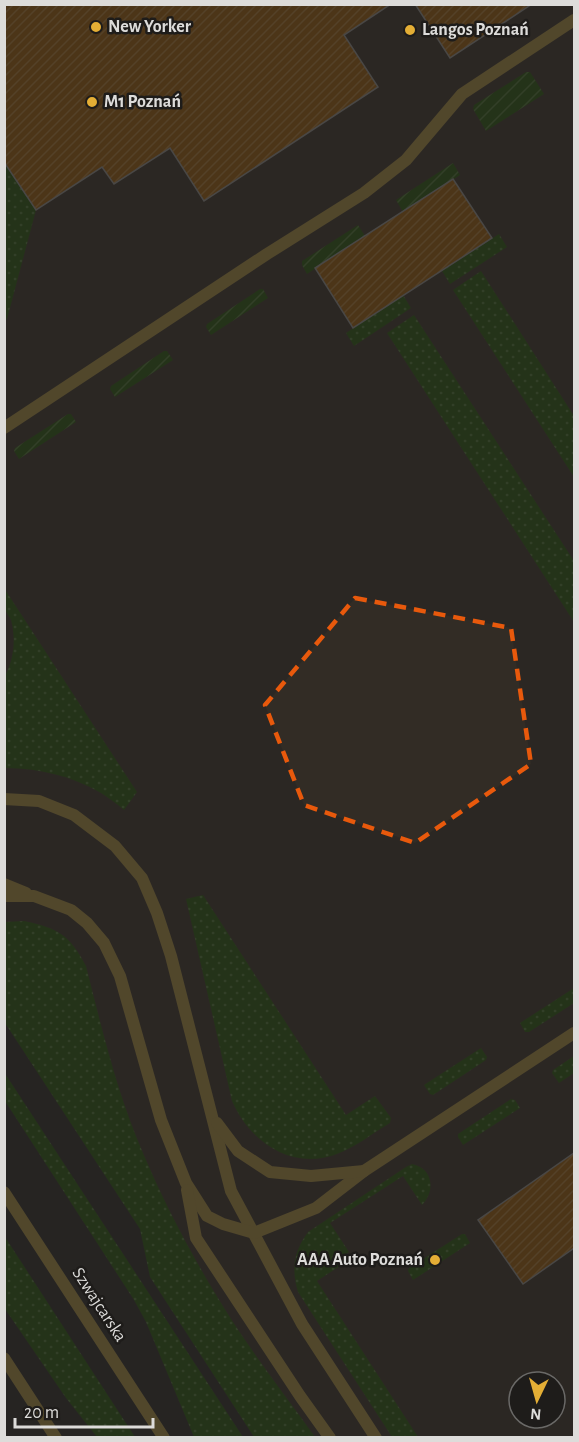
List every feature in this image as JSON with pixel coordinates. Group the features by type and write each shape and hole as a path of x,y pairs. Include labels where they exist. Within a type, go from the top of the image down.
{"street":[{"path":"4,428 267,254 364,193 406,160 462,94 574,20"},
{"path":"4,799 39,801 74,815 115,846 142,878 157,913 171,956 231,1191 302,1324 376,1437"},
{"path":"4,884 70,910 87,923 104,943 120,976 160,1120 186,1183 207,1216 223,1224 254,1233 316,1208 364,1171 574,1033"},
{"path":"4,896 34,896"},
{"path":"214,1120 238,1151 270,1172 311,1176 364,1171"},
{"path":"186,1183 196,1238 300,1396 330,1437"},
{"name":"Szwajcarska","path":"4,1192 164,1437"},
{"path":"4,1358 56,1437"}],"highlighted area":[{"path":"355,598 511,628 531,764 415,843 304,805 265,705"}],"shaded area":[{"path":"4,5 574,5 574,1437 300,1437 5,996"}],"green space":[{"path":"526,72 530,72 544,94 486,131 473,109 474,105"},
{"path":"4,162 36,210 5,320"},
{"path":"453,163 460,175 403,212 396,200"},
{"path":"358,225 365,236 307,274 302,261"},
{"path":"499,234 507,247 450,284 442,271"},
{"path":"481,271 574,416 574,477 453,290"},
{"path":"263,289 268,298 211,335 206,327 207,324"},
{"path":"403,295 411,308 354,346 346,333"},
{"path":"414,315 574,561 574,622 387,333"},
{"path":"167,351 173,360 115,397 110,389 111,386"},
{"path":"71,414 76,422 19,459 14,451 15,448"},
{"path":"4,588 137,792 124,810 101,793 67,778 42,771 5,768 5,676 14,642 11,620 4,607"},
{"path":"203,895 346,1115 375,1096 391,1118 390,1123 351,1148 337,1154 304,1159 289,1156 274,1149 250,1129 232,1101 186,899"},
{"path":"24,921 62,934 80,955 86,966 125,1107 173,1218 233,1322 315,1437 254,1437 150,1277 140,1229 5,1023 5,922"},
{"path":"574,988 574,1003 529,1032 525,1032 520,1023"},
{"path":"481,1048 487,1057 486,1060 433,1095 430,1094 424,1085"},
{"path":"574,1056 574,1073 559,1083 552,1073 553,1070"},
{"path":"4,1072 243,1437 194,1437 146,1322 134,1300 5,1101"},
{"path":"511,1099 515,1100 520,1108 463,1145 458,1134"},
{"path":"412,1164 424,1170 430,1181 429,1193 422,1205 403,1176 330,1223 349,1252 343,1256 346,1262 317,1281 418,1437 392,1437 298,1292 294,1268 297,1253 308,1232"},
{"path":"465,1234 470,1243 413,1280 408,1271 409,1268"},
{"path":"4,1237 135,1437 97,1437 66,1398 5,1309"}],"building":[{"name":"M1 Poznań","path":"4,4 391,4 344,35 378,87 204,201 170,148 114,184 102,167 36,210 4,162"},
{"path":"415,4 532,4 450,58"},
{"path":"453,179 492,238 353,328 315,268"},
{"path":"574,1153 574,1248 523,1284 478,1220"}],"place":[{"name":"New Yorker","path":"96,27"},
{"name":"Langos Poznań","path":"410,30"},
{"name":"M1 Poznań","path":"92,102"},
{"name":"AAA Auto Poznań","path":"435,1260"}]}
